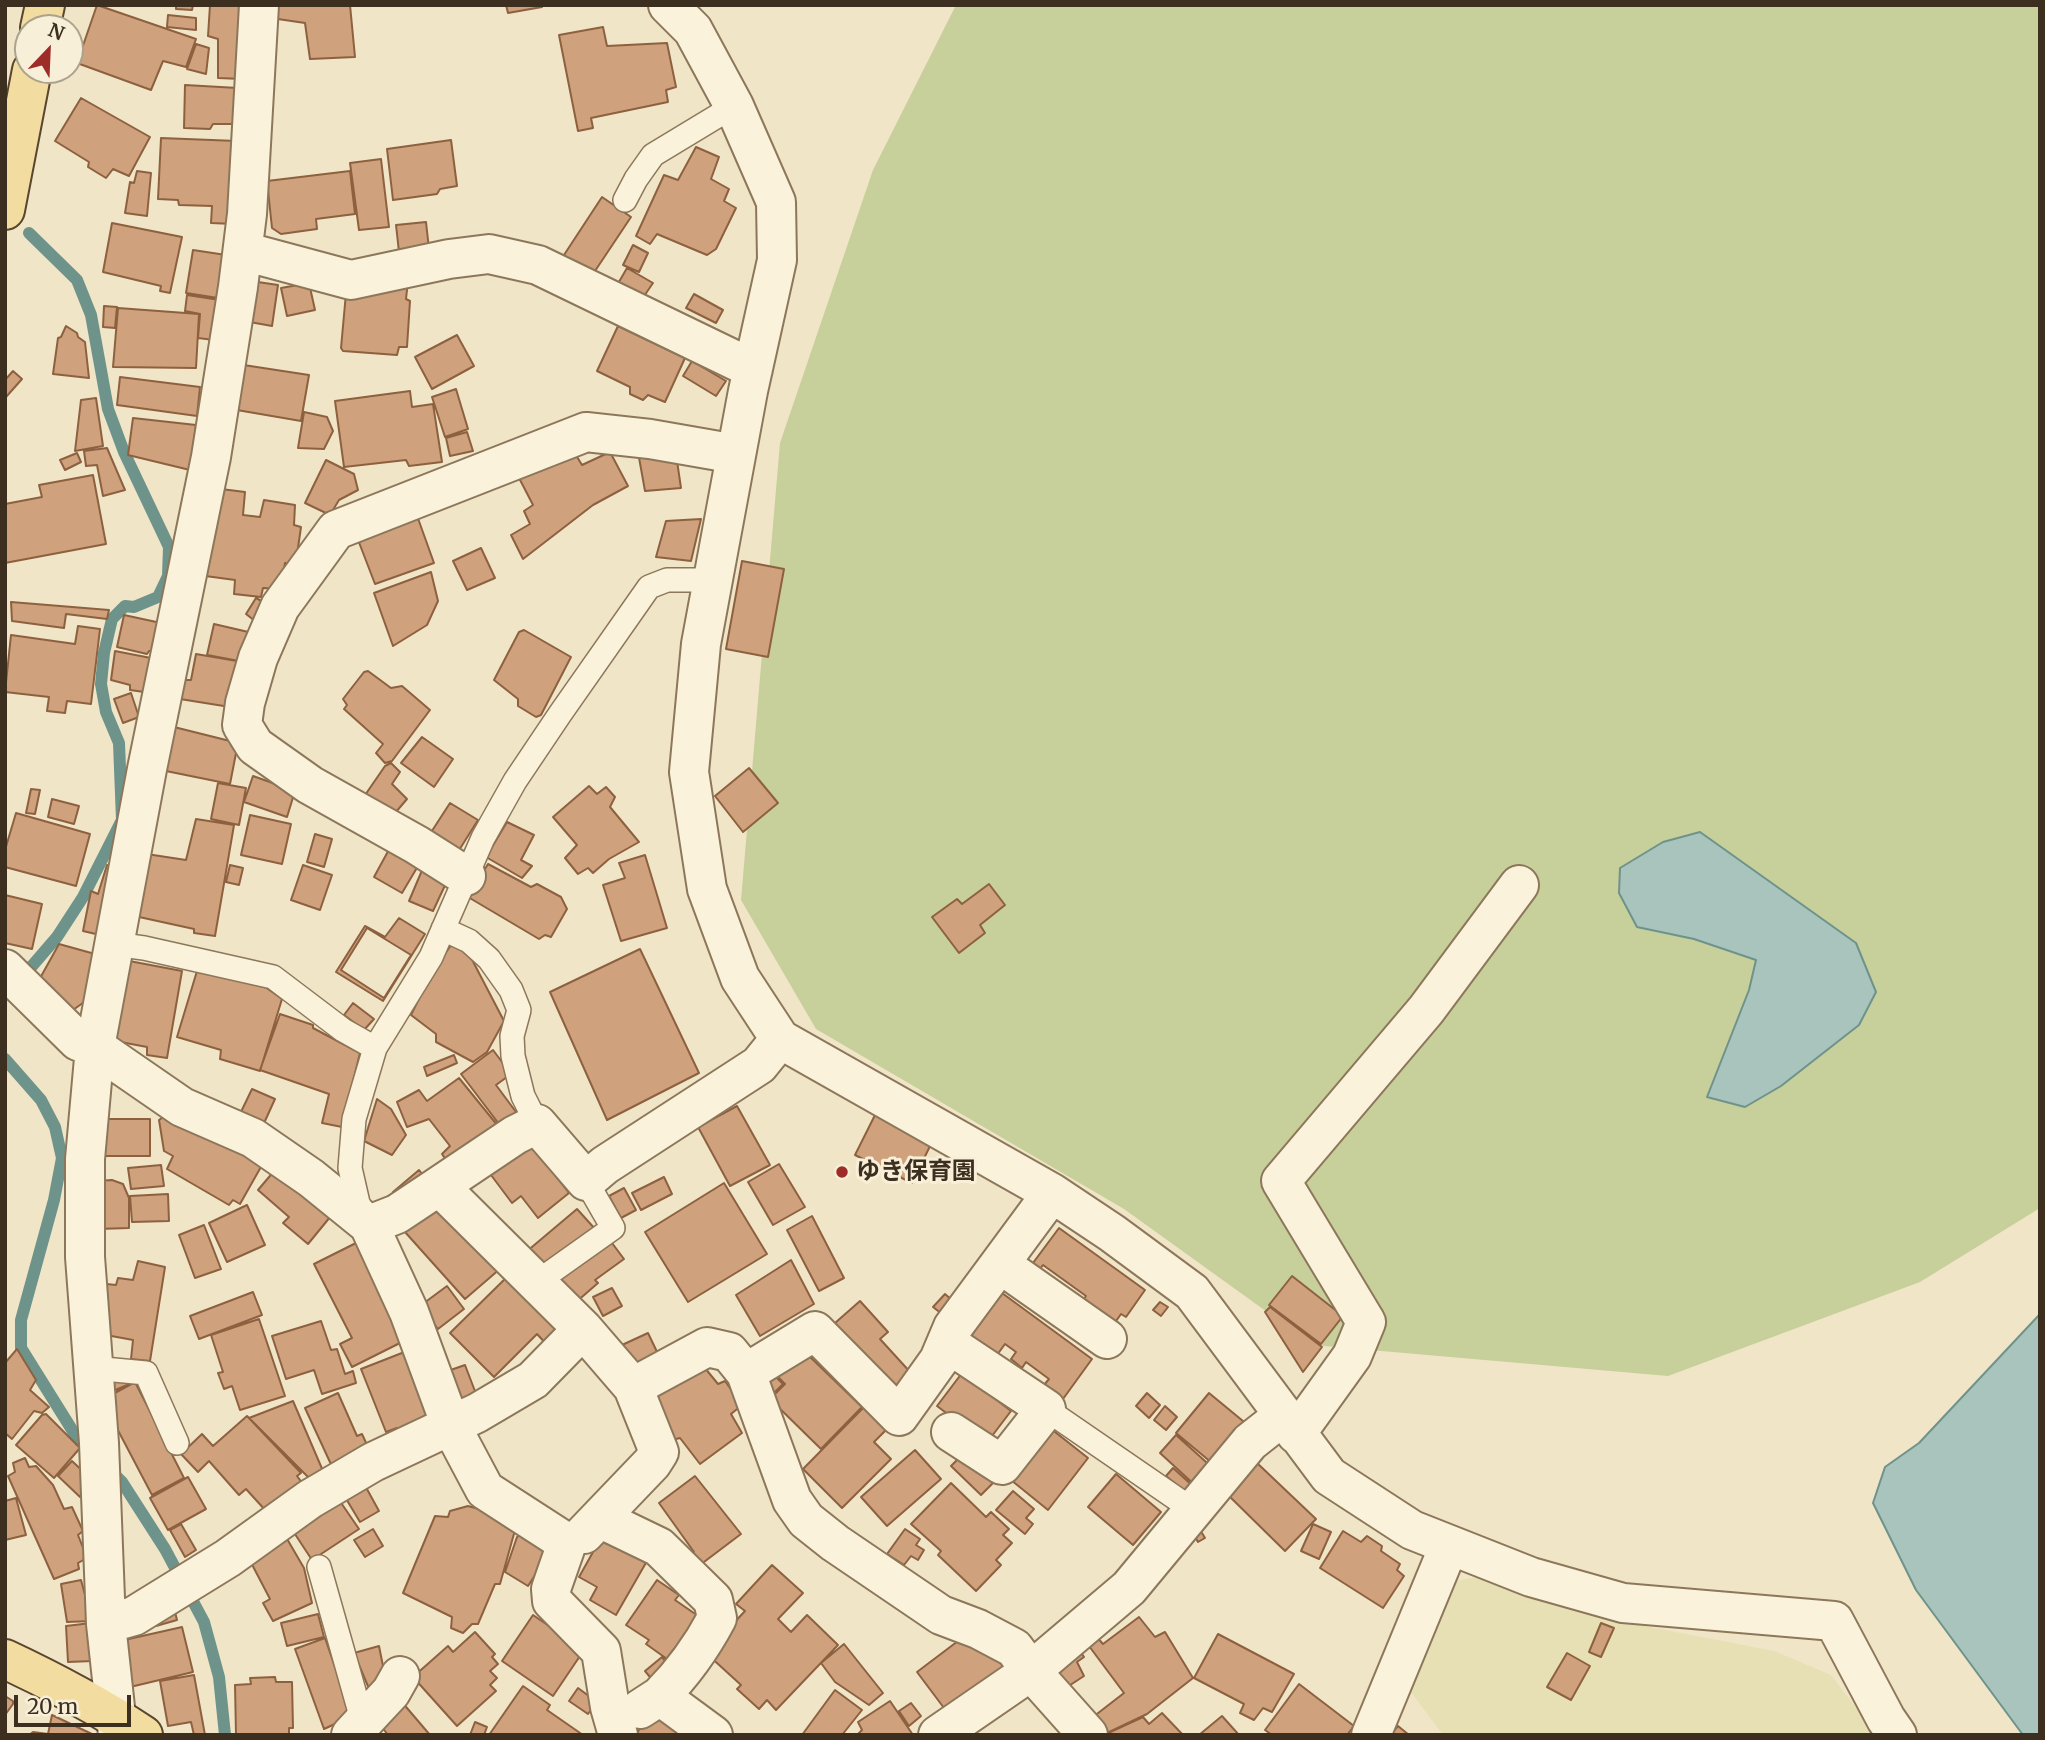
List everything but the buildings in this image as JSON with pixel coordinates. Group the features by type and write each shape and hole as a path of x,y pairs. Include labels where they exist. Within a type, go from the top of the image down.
{"main road":[{"path":"5,209 29,84"},
{"path":"5,1658 126,1729"}],"street":[{"path":"126,1729 106,1624 99,1443 85,1257 85,1158 95,1047 147,769 211,457 243,251 259,5"},
{"path":"668,5 693,30 734,106 776,202 777,260 712,580 701,644 688,772 707,889 740,978 780,1039 1052,1193 1192,1292 1329,1476 1412,1530 1531,1577 1623,1603 1834,1621 1897,1735"},
{"path":"243,251 351,280 449,259 489,254 538,265 753,369"},
{"path":"466,876 310,785 255,746 242,725 245,703 258,658 279,607 336,530 586,432 650,439 736,454"},
{"path":"938,1735 1031,1671 1129,1588 1250,1442 1290,1425 1352,1356 1366,1322 1281,1181 1426,1010 1519,885"},
{"path":"5,969 78,1041 95,1047 182,1107 253,1138 311,1178 369,1225 409,1312 451,1426 485,1490 567,1543"},
{"path":"369,1225 397,1214 514,1135 537,1124 586,1181 605,1165 759,1065 780,1039"},
{"path":"439,1186 583,1329 633,1387 659,1452 601,1519 579,1538 567,1543 551,1589 552,1601 601,1651 617,1730 683,1674 717,1618 713,1600 659,1547 601,1519"},
{"path":"746,1373 815,1331 899,1416 939,1360 953,1327 1052,1193"},
{"path":"999,1264 1107,1339"},
{"path":"106,1624 134,1616 228,1558 310,1499 373,1462 451,1426 533,1380 583,1329"},
{"path":"947,1343 1046,1409 1002,1465 951,1432"},
{"path":"633,1387 706,1347 729,1352 746,1373 792,1500 806,1520 941,1615 978,1629 1014,1648 1088,1735"},
{"path":"1371,1735 1450,1546"},
{"path":"357,1729 391,1692 400,1676"},
{"path":"660,1696 713,1735"}],"lane":[{"path":"625,200 653,155 734,106"},
{"path":"369,1225 358,1203 350,1168 354,1119 375,1048 431,957 483,838 515,781 649,587 667,580 712,580"},
{"path":"443,929 469,941 489,959 511,990 519,1010 512,1036 513,1056 523,1096 537,1124"},
{"path":"114,944 273,976 335,1024 375,1048"},
{"path":"537,1282 613,1228 586,1181"},
{"path":"93,1368 146,1373 177,1443"},
{"path":"1046,1409 1193,1510"},
{"path":"319,1567 357,1729"}],"shaded area":[{"path":"1477,1577 1629,1623 1774,1651 1831,1675 1877,1735 1443,1735 1408,1688 1455,1581"}],"green space":[{"path":"956,5 2040,5 2040,1208 1920,1282 1668,1376 1313,1345 1124,1209 816,1029 741,900 780,443 873,170"}],"water":[{"path":"1700,832 1856,943 1876,992 1859,1025 1781,1086 1745,1107 1707,1097 1749,990 1756,960 1694,939 1637,927 1619,893 1620,868 1663,842"},
{"path":"2040,1314 2040,1735 2023,1735 1916,1590 1873,1503 1885,1467 1919,1443"}],"waterway":[{"path":"15,975 32,966 57,937 83,897 122,820 119,743 106,712 101,684 104,653 112,619 125,606 134,607 158,597 168,576 169,547 124,452 108,409 91,315 77,280 29,233"},
{"path":"5,1059 41,1100 55,1127 62,1158 54,1200 21,1320 21,1348 79,1441 90,1452"},
{"path":"109,1469 122,1482 165,1549 204,1622 219,1677 225,1735"}],"place":[{"name":"ゆき保育園","path":"842,1172"}]}
